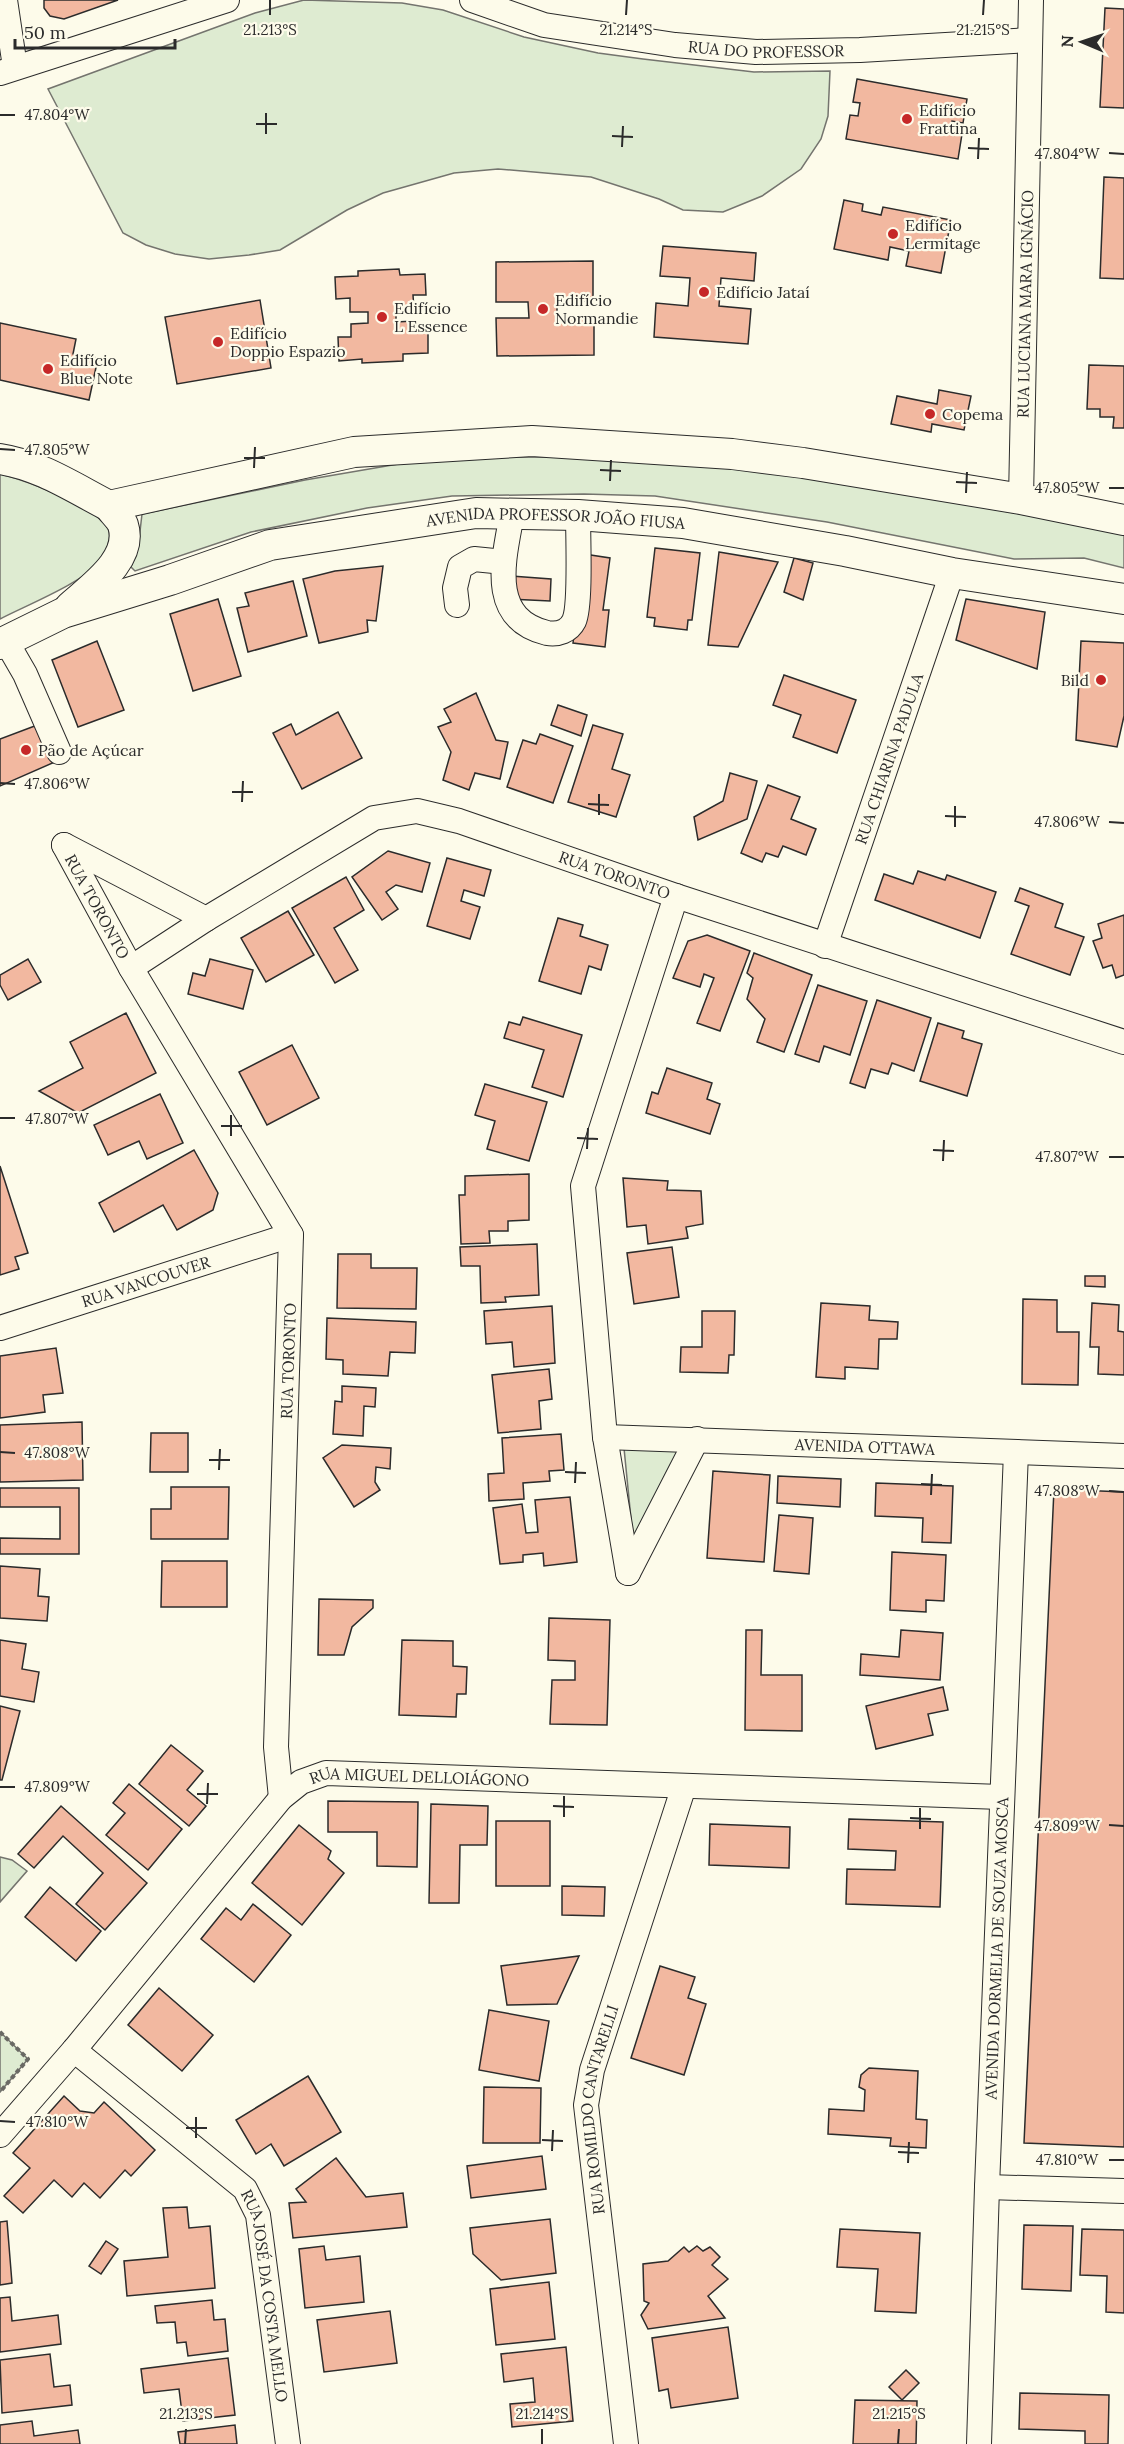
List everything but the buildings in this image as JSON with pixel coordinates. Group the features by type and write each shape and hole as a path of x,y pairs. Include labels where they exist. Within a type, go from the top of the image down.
{"main road":[{"path":"109,506 354,452 532,441 742,455 803,463 1021,499 1124,520"},
{"path":"0,459 50,474 109,506 123,524 124,542 113,569 63,613"},
{"name":"AVENIDA PROFESSOR JOÃO FIUSA","path":"3,643 63,613 170,580 270,545 476,513 578,515 683,523 845,551 952,573 1124,599"}],"street":[{"path":"5,0 8,70 227,0"},
{"name":"RUA DO PROFESSOR","path":"472,0 544,25 675,45 756,52 860,50 1030,40"},
{"name":"RUA LUCIANA MARA IGNÁCIO","path":"1021,499 1031,0"},
{"path":"512,514 504,562 506,602 517,618 536,630 551,634 564,632 574,621 577,603 578,515"},
{"path":"457,605 455,588 460,567 474,559 504,562"},
{"name":"RUA CHIARINA PADULA","path":"825,946 952,573"},
{"path":"3,643 25,674 59,752"},
{"name":"RUA TORONTO","path":"131,968 206,919 374,818 417,811 459,821 825,946 1124,1042"},
{"name":"RUA TORONTO","path":"206,919 64,844 131,968 291,1235 276,1746 281,1798"},
{"path":"676,896 584,1186 605,1437 628,1573 697,1439"},
{"name":"RUA VANCOUVER","path":"0,1328 291,1235"},
{"name":"AVENIDA OTTAWA","path":"605,1437 1124,1456"},
{"name":"AVENIDA DORMELIA DE SOUZA MOSCA","path":"979,2444 1016,1452"},
{"name":"RUA MIGUEL DELLOIÁGONO","path":"0,2135 74,2050 281,1798 301,1782 326,1773 1002,1797"},
{"name":"RUA ROMILDO CANTARELLI","path":"626,2444 586,2105 592,2070 684,1786"},
{"name":"RUA JOSÉ DA COSTA MELLO","path":"74,2050 245,2189 258,2215 288,2444"},
{"path":"987,2187 1124,2191"}],"path":[{"path":"0,2032 28,2059 0,2092"}],"green space":[{"path":"304,0 402,3 443,10 524,37 598,53 754,72 830,71 828,116 821,139 801,169 762,196 723,212 683,210 659,199 591,177 498,169 454,173 383,193 347,210 280,250 209,259 175,254 146,245 123,233 48,89 255,13"},
{"path":"439,457 607,457 746,466 1124,532 1124,568 1084,558 1014,559 827,522 655,496 584,494 452,496 367,508 251,532 135,571 131,567 139,540 142,514 305,480"},
{"path":"0,474 43,488 92,513 103,522 109,531 109,543 100,562 81,578 0,619"},
{"path":"624,1448 678,1451 633,1539"},
{"path":"0,1857 12,1860 27,1871 0,1902"},
{"path":"0,2032 28,2059 0,2092"}],"place":[{"name":"Edifício Frattina","path":"907,119"},
{"name":"Edifício Lermitage","path":"893,234"},
{"name":"Edifício Jataí","path":"704,292"},
{"name":"Edifício Normandie","path":"543,309"},
{"name":"Edifício L Essence","path":"382,317"},
{"name":"Edifício Doppio Espazio","path":"218,342"},
{"name":"Edifício Blue Note","path":"48,369"},
{"name":"Copema","path":"930,414"},
{"name":"Bild","path":"1101,680"},
{"name":"Pão de Açúcar","path":"26,750"}]}
